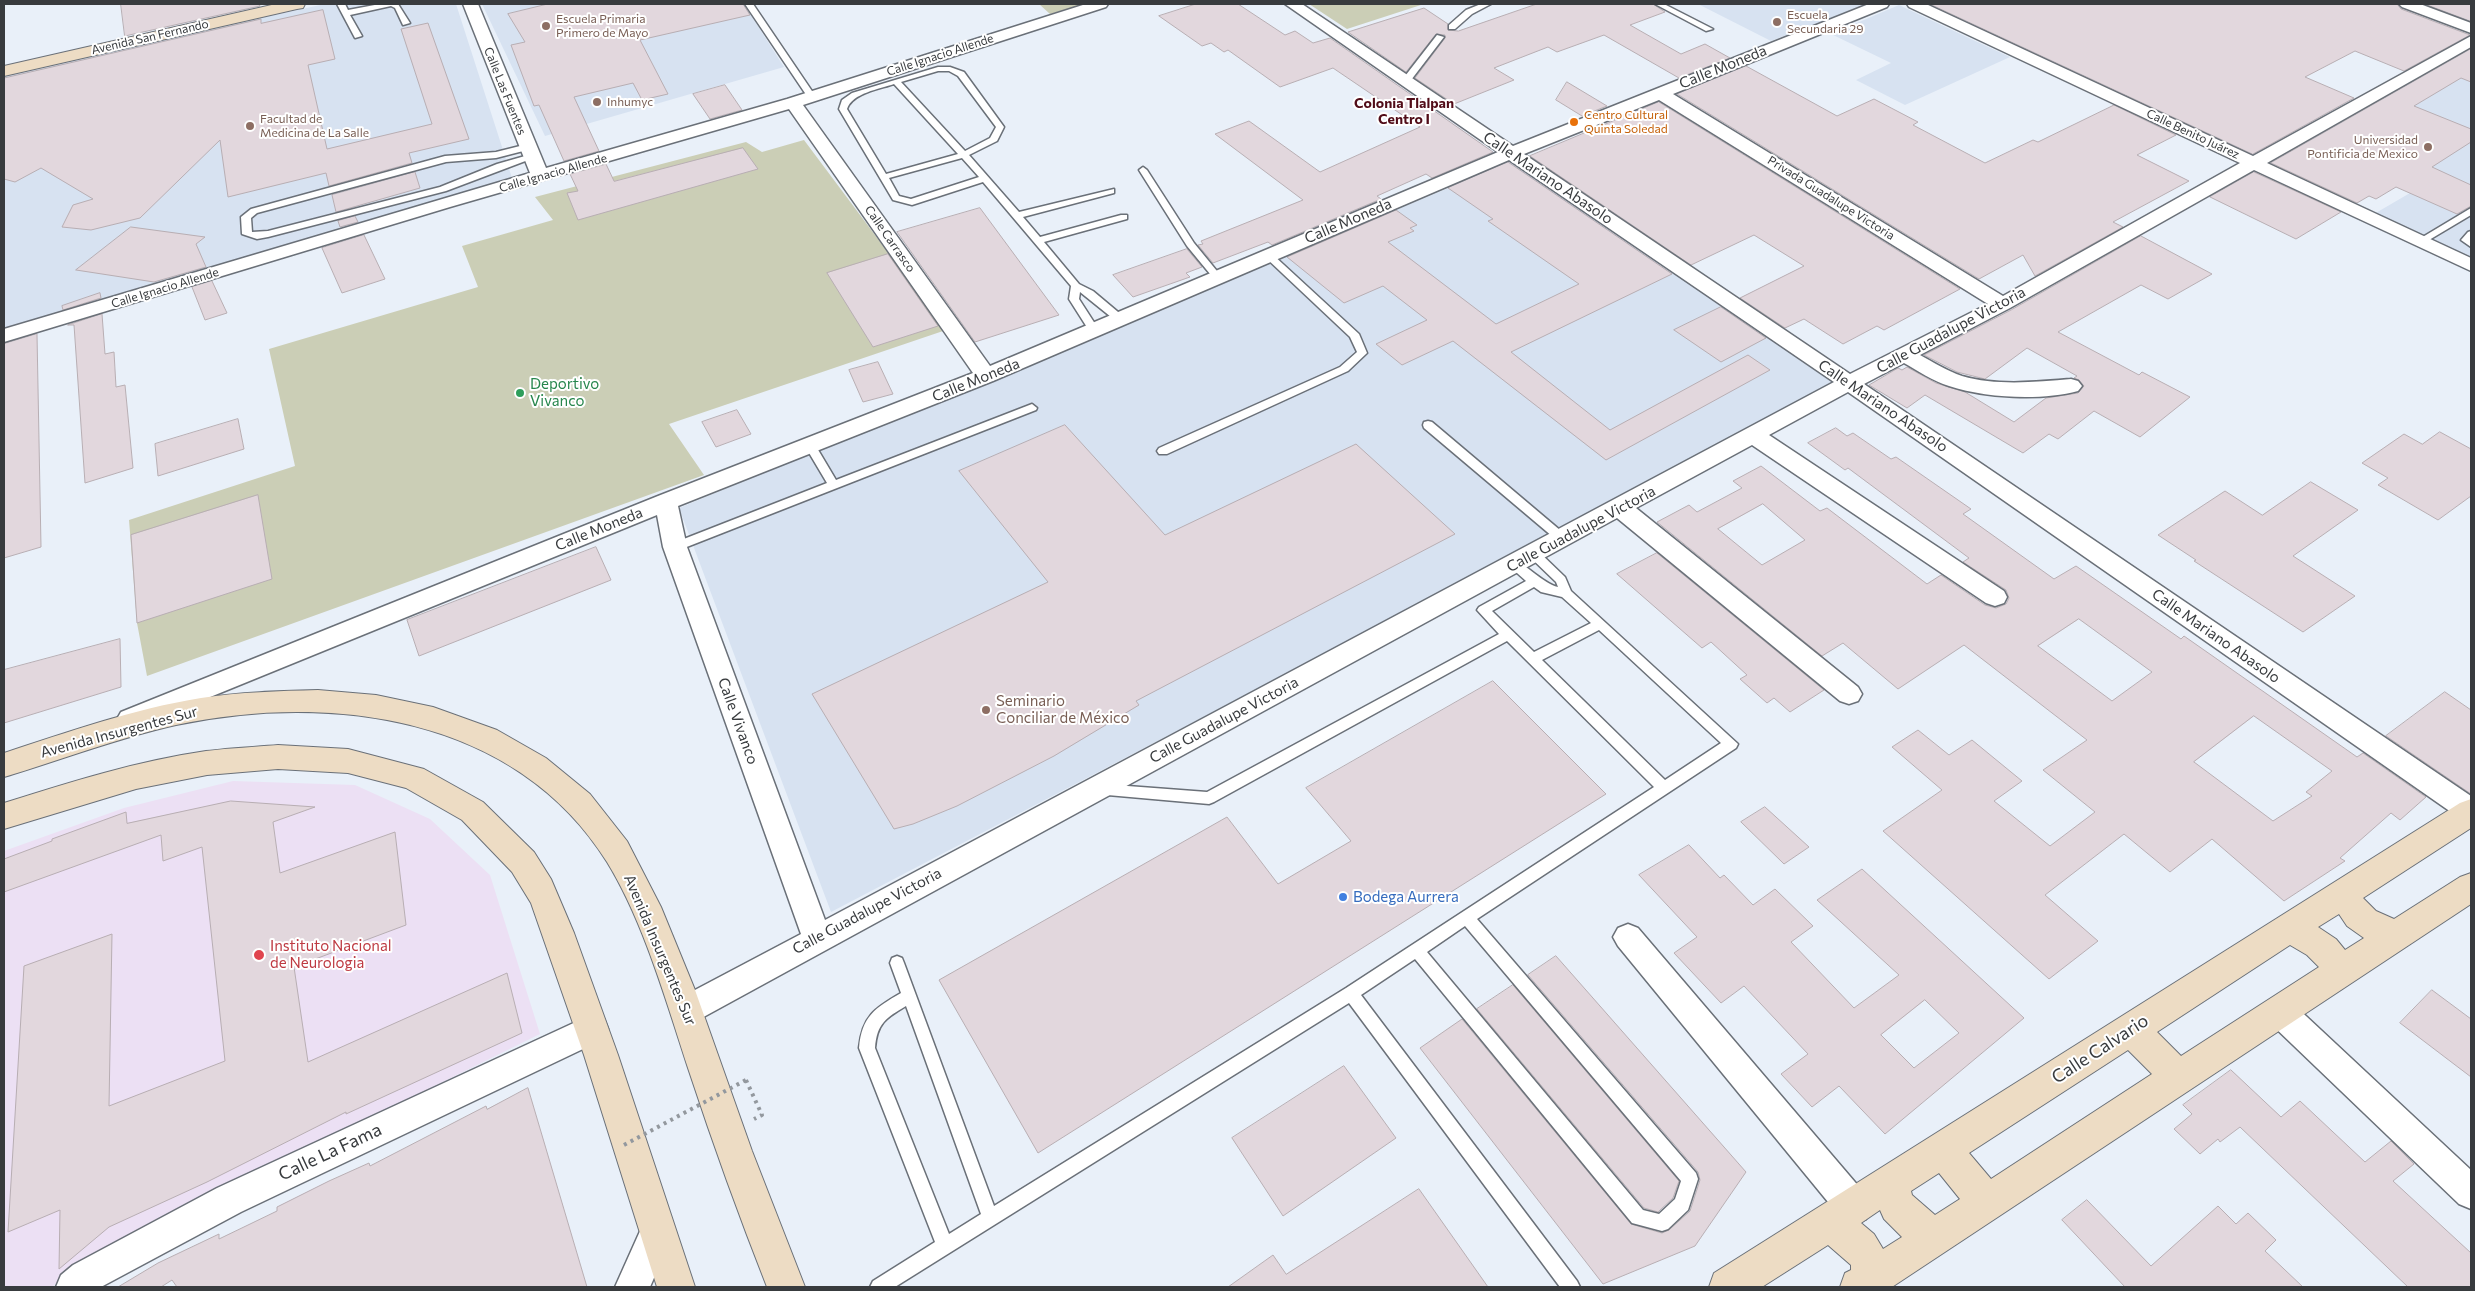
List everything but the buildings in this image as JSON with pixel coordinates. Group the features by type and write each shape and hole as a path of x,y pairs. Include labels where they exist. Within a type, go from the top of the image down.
{"main road":[{"name":"Avenida San Fernando","path":"4,57 241,4"},
{"name":"Avenida San Fernando","path":"4,71 297,4"},
{"name":"Avenida Insurgentes Sur","path":"4,765 65,745 202,709 294,702 381,706 423,715 505,746 544,770 569,791 598,823 617,852 643,902 687,1010 728,1134 786,1287"},
{"path":"4,816 75,792 135,776 238,758 291,756 330,759 380,767 424,782 463,803 490,825 525,864 546,903 593,1028 676,1287"},
{"name":"Calle Calvario","path":"1729,1287 2471,812"},
{"path":"1864,1284 2471,887"},
{"path":"2345,892 2351,909 2363,921 2382,932 2398,935"},
{"path":"2287,929 2308,936 2323,948 2334,958 2340,972"},
{"path":"2131,1029 2178,1077"},
{"path":"1943,1150 1987,1202"},
{"path":"1890,1183 1898,1206 1915,1224 1934,1237"},
{"path":"1841,1215 1848,1235 1860,1248 1870,1264 1864,1284"}],"street":[{"name":"Calle Las Fuentes","path":"470,4 541,177"},
{"name":"Calle Ignacio Allende","path":"4,336 444,203 541,177 812,97 1044,14 1100,4"},
{"name":"Calle Mariano Abasolo","path":"1292,4 1849,383 2471,812"},
{"name":"Calle Moneda","path":"65,745 666,502 986,376 1511,153 1882,4"},
{"name":"Calle Benito Juárez","path":"1914,4 2471,265"},
{"path":"2407,4 2471,28"},
{"name":"Calle Guadalupe Victoria","path":"687,1010 817,938 1563,539 1849,383 2003,304 2471,42"},
{"name":"Privada Guadalupe Victoria","path":"1660,93 2003,304"},
{"name":"Calle Carrasco","path":"793,102 986,376"},
{"path":"1905,355 1955,380 1986,388 2030,389 2071,386"},
{"path":"1753,435 1995,597"},
{"name":"Calle Vivanco","path":"666,502 675,547 817,938"},
{"path":"1620,508 1849,694"},
{"path":"1628,937 1841,1215"},
{"path":"2280,1012 2471,1192"},
{"name":"Calle La Fama","path":"73,1287 86,1277 229,1200 593,1028"},
{"path":"632,1287 657,1232"}],"lane":[{"path":"342,4 358,36"},
{"path":"347,13 392,4 398,7 406,23"},
{"path":"749,4 812,97"},
{"path":"1452,27 1469,12 1487,4"},
{"path":"1659,4 1709,29"},
{"path":"1406,82 1440,38"},
{"path":"884,177 963,154 990,142 999,134 1000,127 961,74 950,69 938,70 896,81 855,95 845,102 843,109 896,198 902,201 912,202 985,178"},
{"path":"896,81 985,178 1015,216 1076,286 1098,299 1120,319"},
{"path":"530,152 443,189 268,234 257,236 247,234 246,217 254,211 264,208 445,159 530,152"},
{"path":"1143,170 1190,244 1218,278"},
{"path":"1015,216 1111,191"},
{"path":"2421,241 2471,211"},
{"path":"1037,241 1124,217"},
{"path":"2471,234 2466,240 2471,244"},
{"path":"1163,451 1344,369 1362,353 1355,336 1268,255"},
{"path":"1076,286 1074,299 1094,330"},
{"path":"675,547 1032,408"},
{"path":"1428,424 1563,539"},
{"path":"810,446 834,485"},
{"path":"1524,559 1534,582 1549,591 1566,593"},
{"path":"879,1287 1351,993 1731,744 1566,593 1561,580 1524,559"},
{"path":"1534,582 1483,610 1663,787"},
{"path":"1532,659 1600,624"},
{"path":"1094,789 1210,798 1507,635"},
{"path":"1416,950 1638,1217 1662,1223 1682,1204 1690,1179 1466,917"},
{"path":"897,963 990,1217"},
{"path":"1351,993 1571,1287"},
{"path":"910,996 875,1018 867,1031 867,1048 945,1246"}],"path":[{"path":"624,1145 746,1080 762,1115"}],"shaded area":[{"name":"Facultad de Medicina de La Salle","path":"325,4 456,4 512,178 4,332 4,74"},
{"name":"Inhumyc","path":"482,4 744,4 784,67 545,136"},
{"name":"Escuela Secundaria 29","path":"1698,4 1866,4 1771,41"},
{"path":"1899,5 2010,57 1905,105 1856,80 1891,63 1831,34"},
{"name":"Universidad Pontificia de Mexico","path":"2471,49 2471,258 2374,214 2410,193 2337,127"},
{"name":"Seminario Conciliar de México","path":"1516,160 1841,383 831,912 679,508"},
{"name":"Instituto Nacional de Neurologia","path":"233,781 355,785 430,819 490,875 540,1034 149,1227 73,1268 52,1287 4,1287 4,851 124,808"}],"green space":[{"path":"1039,4 1084,4 1050,14"},
{"path":"1309,4 1424,4 1347,29"},
{"name":"Deportivo Vivanco","path":"804,140 946,330 669,424 704,475 147,676 137,623 129,520 295,466 269,349 478,287 462,246 553,220 535,197 746,142 762,152"}],"place":[{"name":"Escuela Secundaria 29","path":"1777,22"},
{"name":"Escuela Primaria Primero de Mayo","path":"546,26"},
{"name":"Inhumyc","path":"597,102"},
{"name":"Centro Cultural Quinta Soledad","path":"1574,122"},
{"name":"Facultad de Medicina de La Salle","path":"250,126"},
{"name":"Universidad Pontificia de Mexico","path":"2428,147"},
{"name":"Deportivo Vivanco","path":"520,393"},
{"name":"Seminario Conciliar de México","path":"986,710"},
{"name":"Bodega Aurrera","path":"1343,897"},
{"name":"Instituto Nacional de Neurologia","path":"259,955"}],"district":[{"name":"Colonia Tlalpan Centro I","path":"1404,112"}]}
